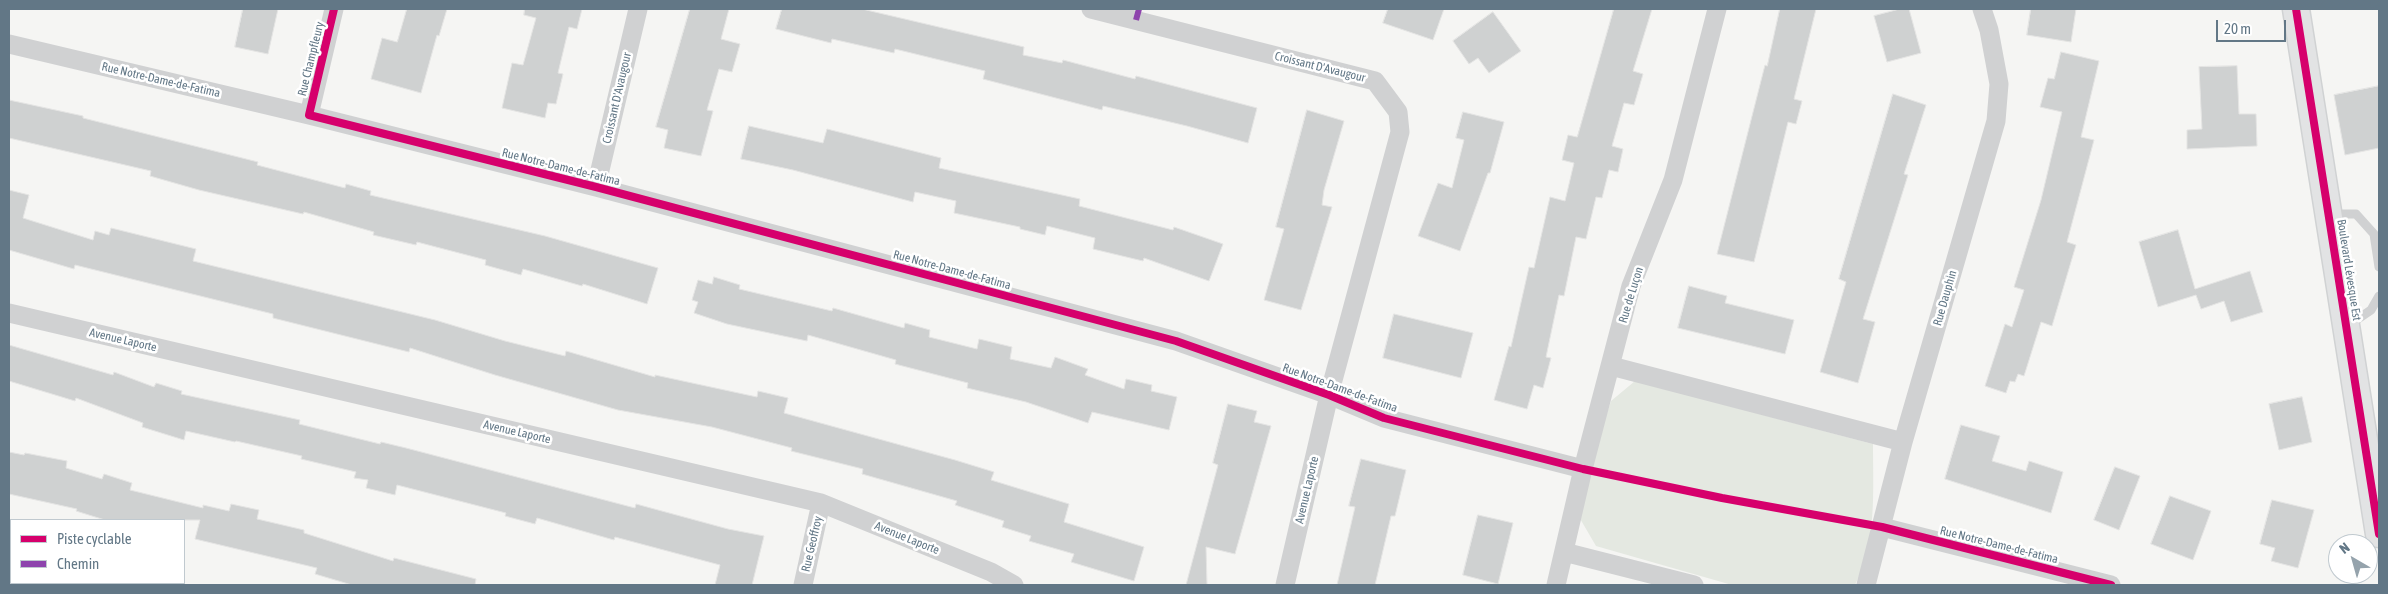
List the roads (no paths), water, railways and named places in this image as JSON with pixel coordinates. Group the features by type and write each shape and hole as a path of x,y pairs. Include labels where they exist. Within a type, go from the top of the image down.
{"street":[{"name":"Rue Champfleury","path":"309,115 334,9"},
{"name":"Croissant D'Avaugour","path":"596,187 638,9"},
{"name":"Croissant D'Avaugour","path":"1091,9 1375,81 1398,112 1400,132 1329,394"},
{"name":"Rue de Luçon","path":"1556,585 1583,469 1631,286 1673,180 1718,9"},
{"name":"Rue Dauphin","path":"1866,585 1903,442 1996,121 1999,84 1989,30 1982,9"},
{"name":"Boulevard Lévesque Est","path":"2296,9 2347,327 2374,470 2379,534"},
{"name":"Rue Notre-Dame-de-Fatima","path":"9,44 309,115 596,187 1176,341 1329,394 1384,418 1583,469"},
{"name":"Avenue Laporte","path":"9,313 821,503 992,572 1014,585"},
{"path":"1610,366 1903,442"},
{"name":"Avenue Laporte","path":"1285,585 1329,394"},
{"name":"Rue Geoffroy","path":"803,585 821,503"},
{"name":"Rue Notre-Dame-de-Fatima","path":"1882,527 2111,585"},
{"path":"1564,552 1694,585"}],"lane":[{"path":"2329,214 2356,214 2374,234 2379,267"},
{"path":"2347,327 2371,310 2379,296"}]}
